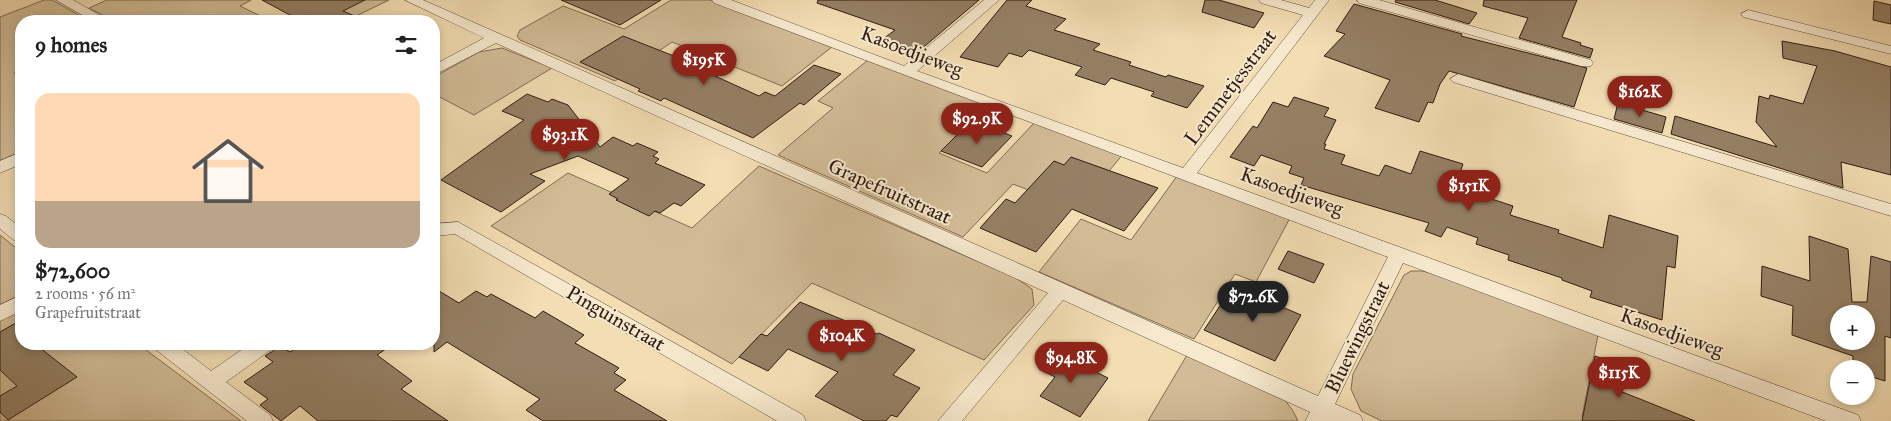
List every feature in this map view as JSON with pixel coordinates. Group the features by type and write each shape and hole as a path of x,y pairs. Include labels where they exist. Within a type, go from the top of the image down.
{"street":[{"path":"63,0 92,15"},
{"name":"Grapefruitstraat","path":"412,0 1061,290 1319,414 1352,421"},
{"name":"Kasoedjieweg","path":"719,0 906,72 1850,421"},
{"path":"906,72 992,0"},
{"path":"1266,0 1312,13"},
{"name":"Lemmetjesstraat","path":"1187,175 1322,0"},
{"path":"1364,0 1586,63"},
{"path":"1748,14 1891,50"},
{"path":"440,68 494,38"},
{"path":"1458,79 1891,210"},
{"path":"0,168 15,160"},
{"path":"0,220 15,232"},
{"name":"Pinguinstraat","path":"440,230 458,228 796,421"},
{"name":"Bluewingstraat","path":"1319,414 1398,253"},
{"path":"949,421 1061,290"},
{"path":"0,314 15,305"},
{"path":"170,350 262,421"},
{"path":"212,381 256,350"}],"shaded area":[{"path":"44,0 52,0 78,15 15,15 15,156 0,164 0,17"},
{"path":"107,0 251,0 240,6 259,15 102,15 89,8"},
{"path":"323,0 389,0 358,15 292,15"},
{"path":"671,0 710,0 832,47 782,86 672,42 615,81 520,40 517,36 520,30 563,6 624,29"},
{"path":"502,48 552,68 474,115 440,97 440,74 479,52"},
{"path":"868,60 989,106 939,153 987,173 1035,122 1123,154 1078,209 1013,184 963,237 778,155 833,108 818,101"},
{"path":"759,166 1016,278 1032,289 1034,305 984,360 812,283 732,364 491,226 568,173 692,228"},
{"path":"1177,176 1290,218 1256,282 1235,274 1194,339 1039,272 1081,219 1131,240"},
{"path":"0,235 15,247 15,298 0,307"},
{"path":"1411,271 1422,271 1439,275 1598,335 1582,417 1592,421 1382,421 1361,411 1351,389 1353,374 1404,275"},
{"path":"15,312 15,350 146,350 241,421 0,421 0,320"},
{"path":"1187,355 1282,396 1298,421 1148,421"}],"building":[{"path":"262,0 365,0 343,11 352,15 290,15"},
{"path":"561,0 661,0 620,25"},
{"path":"818,0 979,0 919,51 883,39 895,30 817,3"},
{"path":"1007,0 1032,0 1026,6 1066,19 1054,30 1100,44 1093,50 1131,62 1129,65 1166,77 1168,75 1204,86 1187,108 1151,96 1154,92 1111,78 1105,85 1075,75 1082,67 1029,50 1022,57 1009,53 998,67 960,57"},
{"path":"1205,0 1219,0 1264,13 1254,28 1202,12"},
{"path":"1396,0 1435,0 1477,13 1469,24 1395,2"},
{"path":"1484,0 1577,0 1562,37 1593,49 1590,58 1519,38 1528,18 1483,6"},
{"path":"1874,1 1891,5 1891,24 1873,20"},
{"path":"1354,4 1462,34 1461,36 1587,68 1574,107 1449,71 1440,84 1433,103 1428,102 1419,122 1375,108 1390,80 1324,56 1345,34 1336,31"},
{"path":"623,36 707,69 704,71 759,96 765,92 775,96 814,65 841,74 804,105 800,103 753,138 664,98 661,101 638,91 640,89 580,62"},
{"path":"1782,41 1835,51 1891,67 1891,175 1841,162 1843,188 1671,134 1675,116 1777,147 1756,122 1759,96 1769,99 1770,95 1803,104 1817,66 1783,58"},
{"path":"527,94 548,102 552,99 568,105 600,147 613,137 633,146 637,143 658,152 653,156 659,159 655,163 705,185 681,206 674,203 660,213 655,211 649,216 616,200 618,199 609,194 629,179 578,156 530,174 545,181 501,212 441,180 524,120 502,111"},
{"path":"1294,97 1329,108 1324,116 1336,120 1324,144 1326,144 1324,149 1345,155 1341,164 1379,176 1385,165 1411,174 1420,151 1463,164 1455,187 1513,206 1510,215 1559,230 1558,233 1603,248 1609,215 1678,236 1675,268 1667,266 1662,320 1590,297 1592,291 1562,280 1562,278 1508,260 1509,255 1476,244 1478,238 1447,227 1441,237 1425,231 1429,223 1301,185 1304,178 1289,173 1292,166 1261,155 1254,166 1230,157 1253,126 1257,128 1273,102 1288,107"},
{"path":"1618,103 1666,117 1662,133 1614,119"},
{"path":"966,126 984,133 989,127 1012,136 982,167 941,151"},
{"path":"1071,157 1158,188 1124,231 1072,209 1036,252 980,228 1006,199 1015,203 1054,161 1064,165"},
{"path":"1809,236 1848,249 1852,302 1867,302 1871,256 1891,262 1891,338 1885,336 1885,381 1875,378 1875,360 1853,360 1853,356 1836,350 1875,350 1875,305 1830,305 1830,348 1792,335 1793,306 1761,296 1762,266 1810,281"},
{"path":"1288,251 1324,264 1314,283 1278,269"},
{"path":"1233,286 1301,315 1275,361 1204,330"},
{"path":"476,291 487,297 491,294 535,318 543,311 584,335 575,343 619,368 614,373 626,380 614,390 667,421 543,421 526,410 540,399 447,342 440,347 440,292 459,303"},
{"path":"800,302 877,334 879,333 915,350 893,375 920,388 897,417 891,415 886,421 864,421 815,396 838,372 788,349 768,371 739,357 761,334 767,336"},
{"path":"15,323 15,350 43,350 77,377 8,420 0,412 0,396 17,386 0,370 0,332"},
{"path":"384,350 377,355 412,381 401,389 448,421 318,421 300,406 281,421 260,405 268,399 244,382 273,362 265,356 273,351"},
{"path":"1054,351 1108,378 1080,417 1040,396 1055,377 1039,369"},
{"path":"1595,356 1625,367 1620,391 1695,421 1582,421"}]}
